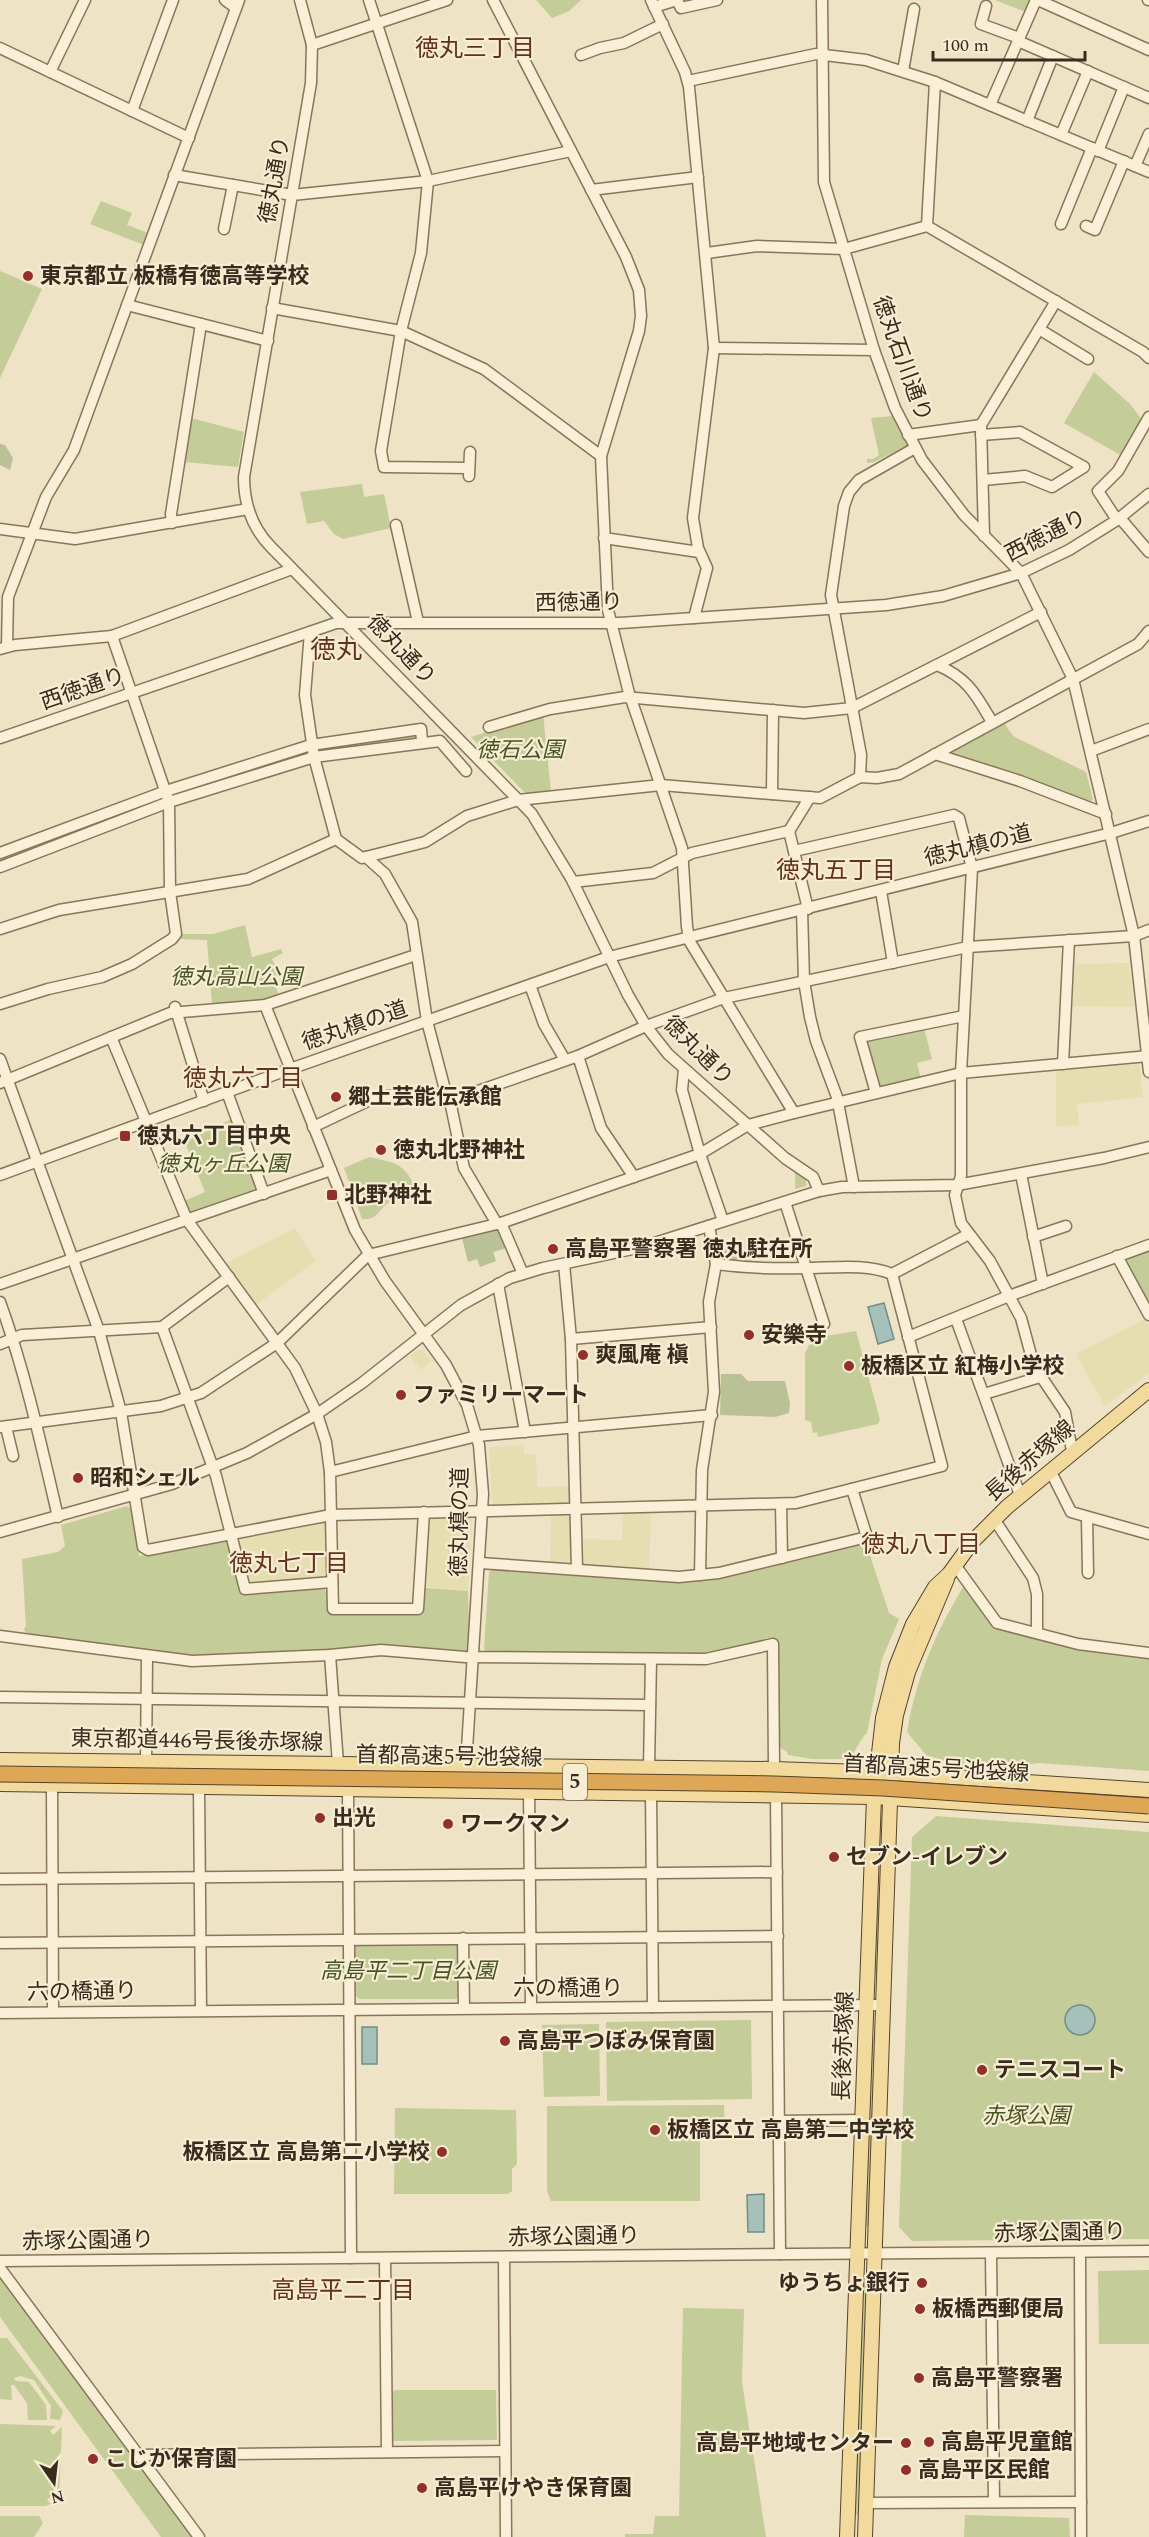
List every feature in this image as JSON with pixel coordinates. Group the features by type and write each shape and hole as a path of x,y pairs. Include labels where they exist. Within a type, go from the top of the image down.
{"highway":[{"name":"首都高速5号池袋線","path":"0,1767 772,1777 883,1780 1149,1798"},
{"name":"首都高速5号池袋線","path":"0,1774 774,1784 906,1789 1149,1806"}],"main road":[{"name":"長後赤塚線","path":"848,2537 874,1797 883,1718 896,1667 913,1624 935,1587 994,1519 1072,1451 1149,1390"},
{"name":"長後赤塚線","path":"865,2537 893,1734 901,1694 917,1647 952,1569"},
{"name":"東京都道446号長後赤塚線","path":"0,1760 774,1769 891,1773 1149,1791"},
{"name":"東京都道446号長後赤塚線","path":"0,1784 891,1797 1149,1815"}],"street":[{"path":"50,72 85,0"},
{"path":"132,111 173,0"},
{"path":"225,0 238,4 74,450 46,497 8,597 4,648 112,636 292,568"},
{"name":"徳丸通り","path":"300,0 312,45 311,83 244,477 244,492 254,524 267,543 519,800 540,825 573,882 609,957 646,1026 668,1054 791,1163 813,1177 819,1191"},
{"path":"369,0 428,181 421,253 401,331 381,451 385,469 469,472 470,452"},
{"path":"312,45 447,0"},
{"path":"494,0 635,277 641,303 639,331 601,456 610,622 631,698 683,856 689,938 794,1113"},
{"path":"694,618 707,568 699,552 693,518 714,348 707,253 688,81 653,3 676,0 681,8 717,0"},
{"name":"徳丸石川通り","path":"822,0 824,182 874,350 887,389 915,448 950,500 1021,573 1073,679 1134,936 1149,1072"},
{"path":"990,105 1037,0 1149,50"},
{"path":"986,6 981,24 1149,98"},
{"path":"903,71 914,9"},
{"path":"581,55 624,43 663,24"},
{"path":"0,48 189,138"},
{"path":"688,81 822,53 866,60 934,82 1149,172"},
{"path":"1027,121 1053,56"},
{"path":"1061,135 1088,71"},
{"path":"927,226 934,82"},
{"path":"1061,224 1124,87"},
{"path":"1086,226 1095,230 1129,164 1149,134"},
{"path":"174,176 292,195 428,181 571,151"},
{"path":"591,190 698,177"},
{"path":"224,229 233,185"},
{"path":"707,253 757,246 844,249 927,226 1143,352 1149,358"},
{"path":"984,537 981,430 1056,301"},
{"path":"127,305 268,341"},
{"path":"272,308 401,331 484,369 601,456"},
{"path":"172,523 171,514 201,324"},
{"path":"1039,329 1088,359"},
{"path":"714,348 874,350"},
{"path":"1149,417 1119,471 1095,489 1118,519 1149,552"},
{"path":"908,435 981,430 1020,432 1084,466 1081,472 1052,487 1024,476 982,480"},
{"path":"861,777 861,755 831,595 844,506 849,492 867,474 915,448"},
{"name":"西徳通り","path":"0,738 336,623 610,622 832,609 919,601 1021,573 1069,550 1118,519 1149,494"},
{"path":"0,529 75,539 248,509"},
{"path":"396,525 418,622"},
{"path":"604,538 699,552"},
{"path":"489,727 550,709 631,698 804,713 852,708 1041,612"},
{"path":"310,632 305,695 311,745 336,839 362,858 425,842 467,816 519,800 661,785 820,798 861,777 892,776 1138,644 1149,632"},
{"path":"0,1004 48,989 102,977 146,958 176,934 170,892 168,796 112,636"},
{"path":"937,665 966,682 992,722"},
{"path":"772,794 773,710"},
{"path":"0,854 311,745 421,729 422,741"},
{"path":"1092,752 1149,729"},
{"path":"0,867 168,796 314,757 422,741 440,741 466,771"},
{"path":"934,754 1020,781 1106,814"},
{"path":"573,882 653,873 683,856 789,831 810,797"},
{"path":"794,851 954,815 959,818 972,868 961,1073 961,1176 955,1195 961,1223 990,1261 1021,1318 1034,1366 1065,1412 1072,1451"},
{"name":"徳丸槙の道","path":"466,1765 483,1511 482,1466 477,1436 456,1382 368,1255 290,1069 609,957 1111,833 1149,821"},
{"path":"789,831 805,909 804,981 816,1041 838,1102 854,1187"},
{"path":"0,929 59,910 248,879 336,839"},
{"path":"366,857 385,874 412,922 427,1021 449,1101 464,1168 499,1224 523,1274"},
{"path":"880,891 893,963"},
{"path":"313,1127 370,1100 387,1096 404,1095 449,1101 578,1056 646,1026 724,998 968,947 1134,936 1149,930"},
{"path":"1063,1064 1070,940"},
{"path":"4,1082 175,1009 266,1005 416,955"},
{"path":"530,985 544,1024 566,1060"},
{"path":"0,1175 290,1069 266,1005"},
{"path":"175,1009 204,1101"},
{"path":"876,1093 860,1037 964,1016"},
{"path":"111,1037 187,1220 278,1343 300,1376 317,1414 326,1442 330,1472 333,1609 418,1609 424,1512"},
{"path":"578,1056 601,1128 633,1177"},
{"path":"13,1456 3,1427 161,1406 187,1399 214,1386 278,1343 368,1255 499,1224 700,1154 748,1125 794,1113 961,1073 1148,1056"},
{"path":"0,1059 4,1082 38,1161 99,1331 122,1412 143,1547 148,1550 331,1515 796,1503 942,1466 892,1274"},
{"path":"684,1069 682,1090 700,1154 723,1221"},
{"path":"227,1092 264,1194"},
{"path":"0,1532 135,1496 214,1468 266,1444 317,1414 461,1305 498,1284 523,1274 642,1247 819,1191 854,1187 957,1185 1120,1155 1149,1147"},
{"path":"0,1284 331,1170"},
{"path":"1021,1174 1043,1284"},
{"path":"784,1202 824,1324"},
{"path":"700,1575 702,1470 714,1392 709,1302 716,1264 710,1226"},
{"path":"1033,1237 1066,1226"},
{"path":"892,1274 969,1234"},
{"path":"908,1337 1009,1296 1149,1245"},
{"path":"1117,1256 1149,1314"},
{"path":"564,1264 572,1339 577,1569"},
{"path":"716,1264 752,1269 862,1268 883,1270 892,1274"},
{"path":"0,1344 13,1337 162,1327 229,1278"},
{"path":"498,1284 525,1432"},
{"path":"0,1302 13,1337 36,1422 58,1517"},
{"path":"956,1319 1020,1495"},
{"path":"162,1327 214,1468 244,1589 332,1582"},
{"path":"572,1339 711,1328"},
{"path":"984,1394 1040,1377"},
{"path":"330,1472 477,1436 712,1415"},
{"path":"1050,1470 1071,1512 1149,1534"},
{"path":"480,1563 680,1577 700,1575 867,1537 852,1490"},
{"path":"781,1504 782,1558"},
{"path":"1087,1517 1088,1573"},
{"path":"994,1519 1033,1578 1037,1594 1037,1633"},
{"path":"952,1569 997,1623 1078,1644 1149,1653"},
{"path":"0,1636 147,1657 217,1661 381,1650 473,1657 706,1659 773,1644 774,1769"},
{"path":"330,1655 338,1764"},
{"path":"146,1762 147,1657"},
{"path":"649,1768 651,1659"},
{"path":"0,1697 650,1705"},
{"path":"52,1784 53,2012"},
{"path":"199,1786 201,2011"},
{"path":"348,1788 351,2258"},
{"path":"529,1790 531,2008"},
{"path":"651,1792 653,2007"},
{"path":"776,1794 780,2254"},
{"path":"0,1879 777,1872"},
{"path":"0,1943 778,1936"},
{"path":"463,1938 464,2008"},
{"name":"六の橋通り","path":"0,2013 884,2005"},
{"path":"779,2121 862,2120"},
{"name":"赤塚公園通り","path":"0,2261 1149,2251"},
{"path":"1080,2252 1081,2537"},
{"path":"991,2253 994,2502"},
{"path":"504,2257 506,2537"},
{"path":"385,2258 387,2452"},
{"path":"0,2268 199,2537"},
{"path":"138,2455 506,2451"},
{"path":"866,2503 1081,2502"}],"shaded area":[{"path":"1129,963 1134,1007 1072,1006 1075,964"},
{"path":"1139,1064 1143,1097 1077,1104 1079,1125 1056,1126 1056,1070"},
{"path":"295,1228 316,1261 255,1305 225,1264"},
{"path":"1145,1319 1149,1326 1149,1373 1105,1406 1076,1354"},
{"path":"418,1350 424,1351 431,1361 421,1370 410,1356"},
{"path":"524,1445 524,1454 536,1454 537,1487 570,1486 570,1501 566,1505 497,1507 492,1502 489,1447"},
{"path":"651,1511 649,1570 586,1565 581,1561 580,1539 622,1540 623,1512"},
{"path":"551,1514 567,1514 571,1518 571,1559 567,1563 550,1562"},
{"path":"470,1516 472,1520 468,1591 425,1587 428,1521 433,1517"},
{"path":"322,1521 327,1525 328,1574 323,1579 252,1585 246,1581 236,1542 240,1536"}],"green space":[{"path":"536,0 581,0 569,11 552,18"},
{"path":"995,0 1031,0 1026,12"},
{"path":"101,201 132,213 127,225 148,233 144,245 90,224"},
{"path":"0,271 42,289 0,378"},
{"path":"1094,372 1130,404 1143,421 1124,457 1064,423"},
{"path":"893,416 908,445 874,462 867,463 867,459 873,459 879,455 871,418"},
{"path":"191,418 244,432 238,467 184,462"},
{"path":"0,444 5,445 13,458 10,470 0,465"},
{"path":"362,484 364,497 384,494 391,528 343,539 334,534 324,521 307,524 300,492"},
{"name":"徳石公園","path":"543,714 551,792 527,795 471,737"},
{"path":"1003,721 1013,736 1086,772 1093,799 1089,803 952,756 952,750"},
{"path":"416,732 417,739 320,754 318,746"},
{"path":"306,750 308,757 173,798 171,791"},
{"path":"160,795 161,802 0,864 0,856"},
{"name":"徳丸高山公園","path":"245,925 252,957 281,949 283,953 272,959 280,975 273,979 279,996 261,1002 212,1005 207,940 181,939 181,934 213,934"},
{"path":"924,1028 932,1059 917,1063 921,1079 882,1088 877,1086 865,1045 869,1040"},
{"name":"徳丸ヶ丘公園","path":"234,1118 258,1186 256,1192 193,1213 187,1211 184,1201 205,1192 185,1142"},
{"path":"369,1157 388,1161 401,1167 410,1178 417,1196 391,1201 372,1218 362,1219 344,1168"},
{"path":"795,1172 806,1178 806,1186 795,1189"},
{"path":"495,1230 500,1232 507,1248 493,1252 496,1261 480,1267 477,1259 468,1262 462,1238"},
{"path":"718,1242 738,1243 737,1262 722,1260"},
{"path":"1149,1251 1149,1305 1126,1264 1127,1259"},
{"path":"856,1331 880,1420 878,1424 818,1437 817,1432 813,1433 811,1422 805,1420 805,1353 813,1338"},
{"path":"721,1374 741,1374 748,1381 785,1381 790,1403 789,1413 775,1417 720,1415"},
{"path":"127,1506 132,1509 139,1556 223,1539 228,1543 242,1593 323,1587 340,1613 421,1614 424,1612 425,1588 468,1591 470,1650 448,1657 409,1649 179,1657 28,1638 24,1629 26,1626 22,1559 58,1552 65,1546 61,1525"},
{"path":"866,1543 889,1613 899,1619 882,1659 867,1733 849,1759 812,1759 788,1755 779,1747 778,1645 768,1638 707,1654 488,1653 484,1649 489,1572 495,1568 738,1573"},
{"path":"965,1584 988,1617 1032,1635 1036,1639 1081,1649 1149,1658 1149,1771 1040,1763 1004,1768 964,1767 926,1755 907,1732 911,1712 928,1655"},
{"name":"赤塚公園","path":"936,1816 1149,1832 1149,2239 912,2241 899,2227 912,1837"},
{"path":"883,1828 877,1974 874,1973 875,1912 880,1890"},
{"name":"高島平二丁目公園","path":"456,1942 460,1946 461,1995 456,1999 359,1999 355,1995 355,1947 360,1943"},
{"path":"751,2020 752,2099 607,2101 606,2022"},
{"path":"599,2024 600,2096 544,2097 542,2025"},
{"path":"872,2038 876,2038 871,2226 864,2226"},
{"path":"724,2105 725,2133 700,2134 700,2201 551,2201 547,2191 547,2106"},
{"path":"395,2108 516,2110 517,2164 512,2169 512,2191 508,2194 394,2194"},
{"path":"1149,2270 1149,2344 1099,2344 1098,2271"},
{"path":"0,2278 193,2537 161,2537 0,2317"},
{"path":"862,2281 869,2282 860,2515 854,2515"},
{"path":"683,2308 744,2309 742,2382 766,2537 625,2537 625,2534 653,2534 655,2516 679,2516"},
{"path":"0,2338 7,2338 63,2411 60,2420 50,2419 51,2406 34,2380 20,2376 14,2378 16,2381 29,2382 46,2405 47,2420 28,2420 27,2403 14,2385 11,2385 12,2400 0,2399"},
{"path":"395,2390 496,2390 497,2440 393,2441 392,2393"},
{"path":"0,2424 56,2426 50,2431 53,2435 62,2427 59,2496 54,2501 50,2497 47,2500 51,2504 0,2506"},
{"path":"965,2515 1069,2518 1070,2537 964,2537"},
{"path":"0,2516 39,2516 43,2523 34,2537 0,2537"}],"water":[{"path":"884,1303 894,1339 878,1344 868,1307"},
{"path":"1080,2005 1091,2009 1095,2020 1091,2031 1080,2035 1069,2031 1065,2020 1069,2009"},
{"path":"362,2027 377,2027 377,2064 362,2064"},
{"path":"764,2194 764,2232 748,2232 747,2195"}],"place":[{"name":"東京都立 板橋有徳高等学校","path":"28,276"},
{"name":"郷土芸能伝承館","path":"336,1097"},
{"name":"徳丸六丁目中央","path":"125,1136"},
{"name":"徳丸北野神社","path":"381,1150"},
{"name":"北野神社","path":"332,1195"},
{"name":"高島平警察署 徳丸駐在所","path":"553,1249"},
{"name":"安樂寺","path":"749,1335"},
{"name":"爽風庵 槇","path":"583,1355"},
{"name":"板橋区立 紅梅小学校","path":"849,1366"},
{"name":"ファミリーマート","path":"401,1395"},
{"name":"昭和シェル","path":"78,1478"},
{"name":"出光","path":"320,1818"},
{"name":"ワークマン","path":"448,1824"},
{"name":"セブン-イレブン","path":"834,1857"},
{"name":"高島平つぼみ保育園","path":"505,2041"},
{"name":"テニスコート","path":"982,2070"},
{"name":"板橋区立 高島第二中学校","path":"655,2130"},
{"name":"板橋区立 高島第二小学校","path":"442,2152"},
{"name":"ゆうちょ銀行","path":"922,2283"},
{"name":"板橋西郵便局","path":"920,2309"},
{"name":"高島平警察署","path":"919,2378"},
{"name":"高島平児童館","path":"929,2442"},
{"name":"高島平地域センター","path":"906,2443"},
{"name":"こじか保育園","path":"93,2459"},
{"name":"高島平区民館","path":"906,2470"},
{"name":"高島平けやき保育園","path":"422,2488"}],"district":[{"name":"徳丸三丁目","path":"475,49"},
{"name":"徳丸","path":"336,650"},
{"name":"徳丸五丁目","path":"836,871"},
{"name":"徳丸六丁目","path":"243,1079"},
{"name":"徳丸八丁目","path":"921,1545"},
{"name":"徳丸七丁目","path":"289,1564"},
{"name":"高島平二丁目","path":"343,2291"}]}
